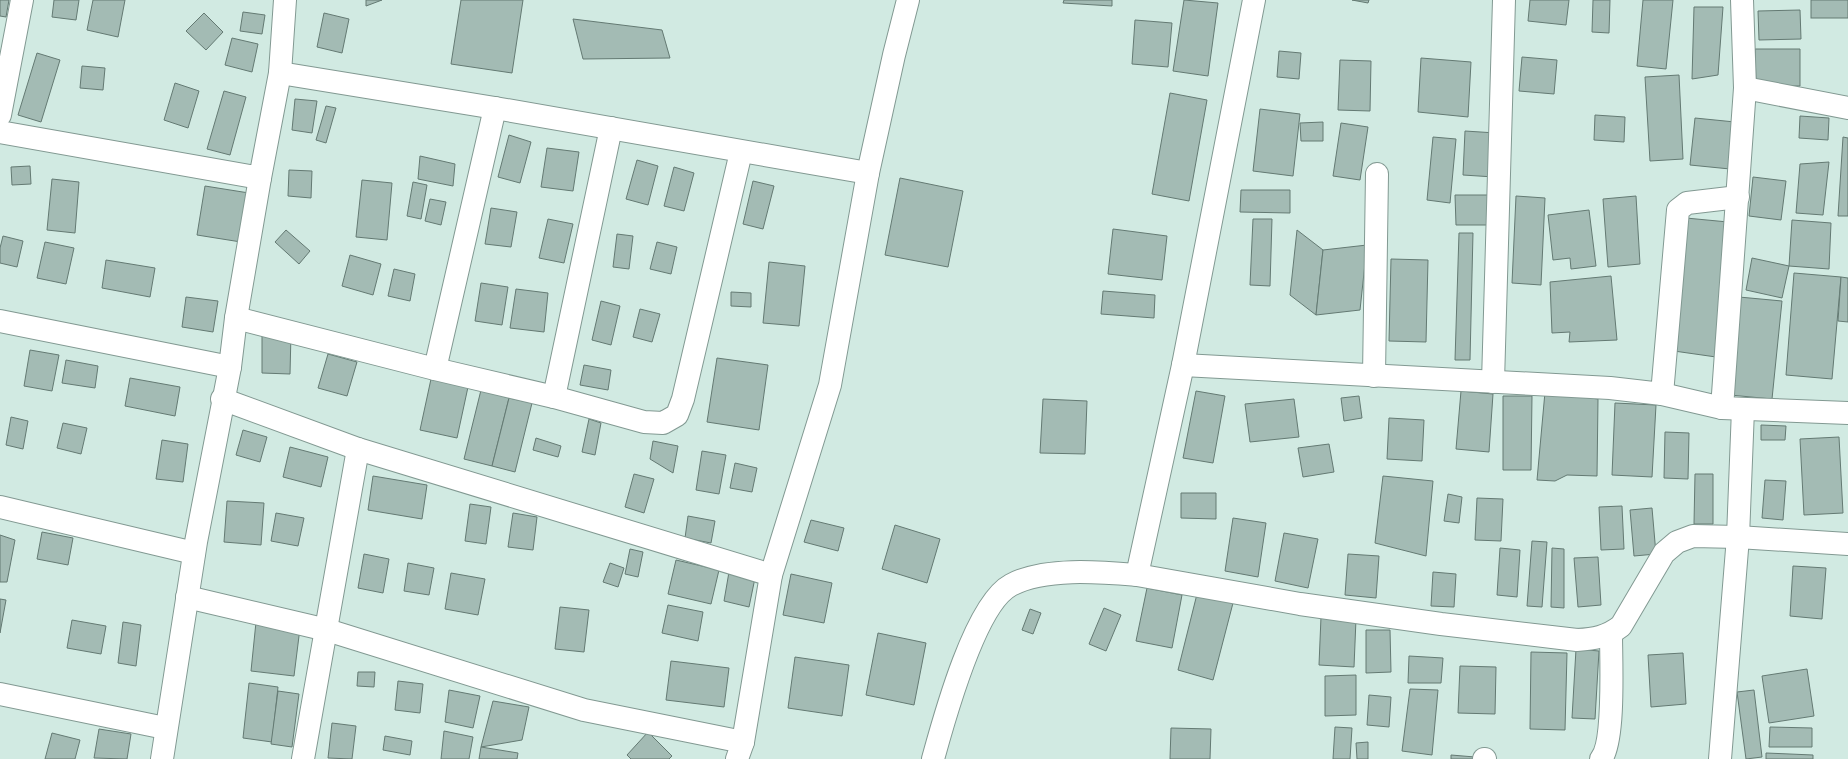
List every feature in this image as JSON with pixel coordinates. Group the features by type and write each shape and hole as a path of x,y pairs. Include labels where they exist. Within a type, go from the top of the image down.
{"street":[{"path":"0,115 22,0"},
{"path":"162,759 165,728 194,554 222,399 230,367 236,318 280,73 285,0"},
{"path":"187,597 326,630 584,710 740,751 771,575 830,385 868,173 894,55 908,0"},
{"path":"1137,575 1183,365 1254,0"},
{"path":"1493,382 1504,0"},
{"path":"1722,408 1745,88 1742,0"},
{"path":"280,73 496,108 868,173"},
{"path":"1745,88 1848,108"},
{"path":"435,369 496,108"},
{"path":"554,397 611,128"},
{"path":"0,132 260,178"},
{"path":"236,318 435,369 554,397 644,422 663,423 677,415 683,399 741,152"},
{"path":"1374,376 1377,174"},
{"path":"1662,394 1678,210 1687,203 1738,197"},
{"path":"0,321 230,367"},
{"path":"1183,365 1610,388 1662,394 1722,408 1848,413"},
{"path":"222,399 358,449 771,575"},
{"path":"1720,759 1738,537 1743,409"},
{"path":"303,759 317,672 326,630 358,449"},
{"path":"0,507 194,554"},
{"path":"933,759 956,682 982,621 997,596 1012,584 1039,576 1071,572 1137,575 1300,604 1441,624 1577,640 1593,640 1611,634 1621,626 1664,554 1677,542 1693,536 1738,537 1848,544"},
{"path":"1601,759 1605,754 1610,733 1611,634"},
{"path":"0,694 165,728"}],"building":[{"path":"0,0 9,0 6,17 0,16"},
{"path":"54,0 79,0 76,20 52,17"},
{"path":"93,0 125,0 118,37 87,30"},
{"path":"366,0 382,0 366,6"},
{"path":"461,0 523,0 512,73 451,64"},
{"path":"1064,0 1112,0 1112,6 1063,3"},
{"path":"1184,0 1218,3 1208,76 1173,71"},
{"path":"1352,0 1369,0 1368,3"},
{"path":"1530,0 1569,0 1566,25 1528,21"},
{"path":"1593,0 1610,0 1609,33 1592,32"},
{"path":"1643,0 1673,0 1666,69 1637,66"},
{"path":"1811,0 1848,0 1848,18 1811,18"},
{"path":"1694,7 1723,7 1718,75 1692,79"},
{"path":"1800,10 1801,39 1759,40 1758,11"},
{"path":"243,12 265,15 262,34 240,31"},
{"path":"204,13 223,32 206,50 186,31"},
{"path":"324,13 349,19 342,53 317,47"},
{"path":"573,19 662,30 670,58 583,59"},
{"path":"1135,20 1172,23 1168,67 1132,64"},
{"path":"232,38 258,44 252,72 225,65"},
{"path":"1755,49 1800,49 1800,86 1756,86"},
{"path":"1279,51 1301,53 1299,79 1277,77"},
{"path":"37,53 60,60 41,122 18,115"},
{"path":"1522,57 1557,60 1554,94 1519,91"},
{"path":"1421,58 1471,62 1468,117 1418,112"},
{"path":"1340,60 1371,61 1370,111 1338,110"},
{"path":"82,66 105,68 103,90 80,88"},
{"path":"1679,75 1683,159 1650,161 1645,77"},
{"path":"175,83 199,91 188,128 164,120"},
{"path":"224,91 246,97 230,155 207,149"},
{"path":"1170,93 1207,100 1189,201 1152,194"},
{"path":"295,99 317,101 312,133 292,130"},
{"path":"326,106 336,108 326,143 316,140"},
{"path":"1260,109 1300,114 1293,176 1253,171"},
{"path":"1595,115 1625,117 1624,142 1594,140"},
{"path":"1800,116 1829,118 1828,140 1799,138"},
{"path":"1695,118 1735,122 1730,169 1690,165"},
{"path":"1323,122 1323,141 1301,141 1300,123"},
{"path":"1341,123 1368,127 1360,180 1333,176"},
{"path":"1465,131 1496,133 1494,177 1463,175"},
{"path":"509,135 531,142 520,183 498,177"},
{"path":"1433,137 1456,139 1450,203 1427,200"},
{"path":"1843,137 1848,138 1848,216 1838,216"},
{"path":"547,148 579,152 573,191 541,187"},
{"path":"420,156 455,164 453,186 418,179"},
{"path":"637,160 658,166 648,205 626,199"},
{"path":"1829,162 1823,215 1796,213 1800,164"},
{"path":"30,166 31,184 12,185 11,167"},
{"path":"674,167 694,173 684,211 664,206"},
{"path":"289,170 312,171 311,198 288,196"},
{"path":"1753,177 1786,181 1781,220 1749,216"},
{"path":"900,178 963,191 948,267 885,255"},
{"path":"52,179 79,182 75,233 47,230"},
{"path":"362,180 392,183 387,240 356,237"},
{"path":"753,181 774,186 763,229 743,224"},
{"path":"413,182 427,185 421,219 407,216"},
{"path":"205,186 249,193 241,242 197,235"},
{"path":"1241,190 1290,190 1290,213 1240,212"},
{"path":"1455,195 1489,195 1490,225 1456,225"},
{"path":"1516,196 1545,198 1541,285 1512,283"},
{"path":"1636,196 1640,264 1608,267 1603,199"},
{"path":"430,199 446,202 441,225 425,221"},
{"path":"491,208 517,212 511,247 485,244"},
{"path":"1589,210 1596,266 1571,269 1570,258 1553,260 1548,215"},
{"path":"1686,218 1728,222 1716,357 1674,351"},
{"path":"548,219 573,224 564,263 539,258"},
{"path":"1253,219 1272,219 1270,286 1250,285"},
{"path":"1792,220 1831,223 1829,269 1789,266"},
{"path":"1113,229 1167,236 1162,280 1108,274"},
{"path":"286,230 310,251 299,264 275,242"},
{"path":"1297,230 1323,250 1316,315 1290,295"},
{"path":"1459,233 1473,233 1470,360 1455,360"},
{"path":"617,234 633,236 629,269 613,267"},
{"path":"3,236 23,241 17,267 0,263 0,248"},
{"path":"45,242 74,248 66,284 37,278"},
{"path":"657,242 677,247 671,274 650,269"},
{"path":"1367,245 1360,310 1316,315 1323,250"},
{"path":"350,255 381,264 373,295 342,286"},
{"path":"1752,258 1789,266 1782,298 1746,290"},
{"path":"1391,259 1428,260 1426,342 1389,341"},
{"path":"106,260 155,268 150,297 102,288"},
{"path":"769,262 805,266 799,326 763,323"},
{"path":"394,269 415,274 410,301 388,296"},
{"path":"1794,273 1841,277 1832,379 1786,375"},
{"path":"1611,276 1617,340 1569,342 1570,332 1552,333 1550,282"},
{"path":"1841,277 1848,278 1848,322 1838,321"},
{"path":"481,283 508,287 502,325 475,321"},
{"path":"516,289 548,293 544,332 510,328"},
{"path":"1103,291 1155,295 1154,318 1101,314"},
{"path":"731,292 751,293 751,307 731,306"},
{"path":"186,297 218,301 213,332 182,327"},
{"path":"1739,297 1782,301 1772,399 1730,395"},
{"path":"601,301 620,306 611,345 592,340"},
{"path":"640,309 660,314 652,342 633,337"},
{"path":"262,333 291,333 290,374 262,373"},
{"path":"30,350 59,355 52,391 24,386"},
{"path":"328,354 357,362 347,396 318,388"},
{"path":"717,358 768,365 759,430 707,422"},
{"path":"66,360 98,366 95,388 62,383"},
{"path":"584,365 611,370 608,390 580,385"},
{"path":"130,378 180,387 175,416 125,406"},
{"path":"431,379 468,387 457,438 420,430"},
{"path":"481,390 509,398 492,466 464,459"},
{"path":"1196,391 1225,396 1213,463 1183,458"},
{"path":"1461,391 1493,394 1489,452 1456,449"},
{"path":"1545,392 1598,399 1597,476 1567,475 1555,481 1537,480"},
{"path":"1359,396 1362,418 1344,421 1341,398"},
{"path":"1503,396 1532,396 1531,470 1503,470"},
{"path":"509,398 532,403 515,472 492,466"},
{"path":"1043,399 1087,401 1085,454 1040,453"},
{"path":"1294,399 1299,437 1250,442 1245,404"},
{"path":"1615,403 1656,405 1652,477 1612,475"},
{"path":"11,417 28,421 23,449 6,445"},
{"path":"1389,418 1424,420 1422,461 1387,459"},
{"path":"589,419 601,423 595,455 582,452"},
{"path":"63,423 87,428 81,454 57,448"},
{"path":"1761,425 1786,426 1785,440 1761,440"},
{"path":"243,430 267,437 260,462 236,455"},
{"path":"1665,432 1689,433 1688,479 1664,478"},
{"path":"1839,437 1843,513 1804,515 1800,439"},
{"path":"536,438 561,446 558,457 533,450"},
{"path":"162,440 188,444 183,482 156,479"},
{"path":"653,441 678,446 673,473 650,459"},
{"path":"1329,444 1334,472 1303,477 1298,448"},
{"path":"290,447 328,457 321,487 283,477"},
{"path":"702,451 726,455 719,494 696,490"},
{"path":"735,463 757,468 752,492 730,488"},
{"path":"634,474 654,479 644,513 625,507"},
{"path":"1695,474 1713,474 1713,524 1694,524"},
{"path":"373,476 427,485 422,519 368,510"},
{"path":"1383,476 1433,481 1426,556 1375,543"},
{"path":"1765,480 1786,481 1783,520 1762,518"},
{"path":"1181,493 1216,493 1216,519 1181,518"},
{"path":"1448,494 1462,497 1459,523 1444,521"},
{"path":"1477,498 1503,499 1501,541 1475,540"},
{"path":"227,501 264,503 261,545 224,542"},
{"path":"470,504 491,507 486,544 465,541"},
{"path":"1622,506 1624,549 1601,550 1599,507"},
{"path":"1652,508 1656,554 1634,556 1630,510"},
{"path":"276,513 304,518 298,546 271,541"},
{"path":"513,513 537,517 533,550 508,547"},
{"path":"688,516 715,521 711,543 685,538"},
{"path":"1233,518 1266,523 1258,577 1225,571"},
{"path":"811,520 844,528 838,551 804,542"},
{"path":"895,525 940,539 927,583 882,569"},
{"path":"42,532 73,538 68,565 37,559"},
{"path":"1284,533 1318,539 1308,588 1275,581"},
{"path":"0,535 15,540 7,582 0,582"},
{"path":"1532,541 1547,542 1542,607 1527,606"},
{"path":"1500,548 1520,550 1517,597 1497,595"},
{"path":"1552,548 1564,549 1564,608 1551,607"},
{"path":"630,549 643,552 638,577 625,574"},
{"path":"364,554 389,559 383,593 358,588"},
{"path":"1348,554 1379,556 1376,598 1345,595"},
{"path":"1598,557 1601,605 1578,607 1574,558"},
{"path":"676,560 719,570 711,604 668,594"},
{"path":"408,563 434,568 429,595 404,591"},
{"path":"610,563 624,568 618,587 603,582"},
{"path":"1793,566 1826,568 1822,619 1790,616"},
{"path":"729,572 755,578 749,607 724,601"},
{"path":"1433,572 1456,574 1454,607 1431,606"},
{"path":"451,573 485,579 478,615 445,609"},
{"path":"791,574 832,583 824,623 783,615"},
{"path":"1147,588 1182,595 1172,648 1136,641"},
{"path":"1197,594 1233,603 1213,680 1178,670"},
{"path":"0,599 6,600 0,633"},
{"path":"668,605 703,612 698,641 662,633"},
{"path":"560,607 589,610 584,652 555,649"},
{"path":"1104,608 1121,615 1106,651 1089,644"},
{"path":"1030,609 1041,613 1033,634 1022,630"},
{"path":"1321,617 1356,619 1354,667 1319,665"},
{"path":"72,620 106,626 101,654 67,648"},
{"path":"123,622 141,625 136,666 118,663"},
{"path":"256,622 300,628 294,676 251,671"},
{"path":"1366,630 1390,630 1391,672 1366,673"},
{"path":"878,633 926,643 914,705 866,695"},
{"path":"1576,649 1599,651 1595,719 1572,718"},
{"path":"1531,652 1567,653 1565,730 1530,729"},
{"path":"1683,653 1686,704 1651,707 1648,655"},
{"path":"1409,656 1443,658 1441,683 1408,683"},
{"path":"795,657 849,665 842,716 788,708"},
{"path":"671,661 729,668 724,707 666,700"},
{"path":"1460,666 1496,667 1495,714 1458,713"},
{"path":"1807,669 1814,716 1769,723 1762,676"},
{"path":"358,672 375,672 374,687 357,686"},
{"path":"1356,675 1356,715 1325,716 1325,676"},
{"path":"398,681 423,684 420,713 395,710"},
{"path":"249,683 278,687 272,742 243,738"},
{"path":"1410,689 1438,690 1432,755 1402,751"},
{"path":"449,690 480,696 473,728 445,722"},
{"path":"1754,690 1762,757 1746,759 1737,692"},
{"path":"278,691 299,694 292,747 271,744"},
{"path":"1369,695 1391,697 1389,727 1367,725"},
{"path":"493,701 529,707 522,740 481,747"},
{"path":"332,723 356,726 352,759 328,758"},
{"path":"1335,727 1352,728 1350,759 1333,759"},
{"path":"1770,727 1812,728 1812,747 1769,747"},
{"path":"1171,728 1211,729 1210,759 1170,759"},
{"path":"99,729 131,734 127,759 94,758"},
{"path":"444,731 473,737 469,759 441,759"},
{"path":"648,732 672,756 669,759 631,759 627,755"},
{"path":"52,733 80,740 75,759 45,759"},
{"path":"385,736 412,741 410,755 383,750"},
{"path":"1368,742 1368,759 1357,759 1356,743"},
{"path":"481,747 518,753 517,759 479,759"},
{"path":"1766,753 1813,755 1813,759 1766,759"},
{"path":"1451,755 1475,757 1475,759 1451,759"}]}
